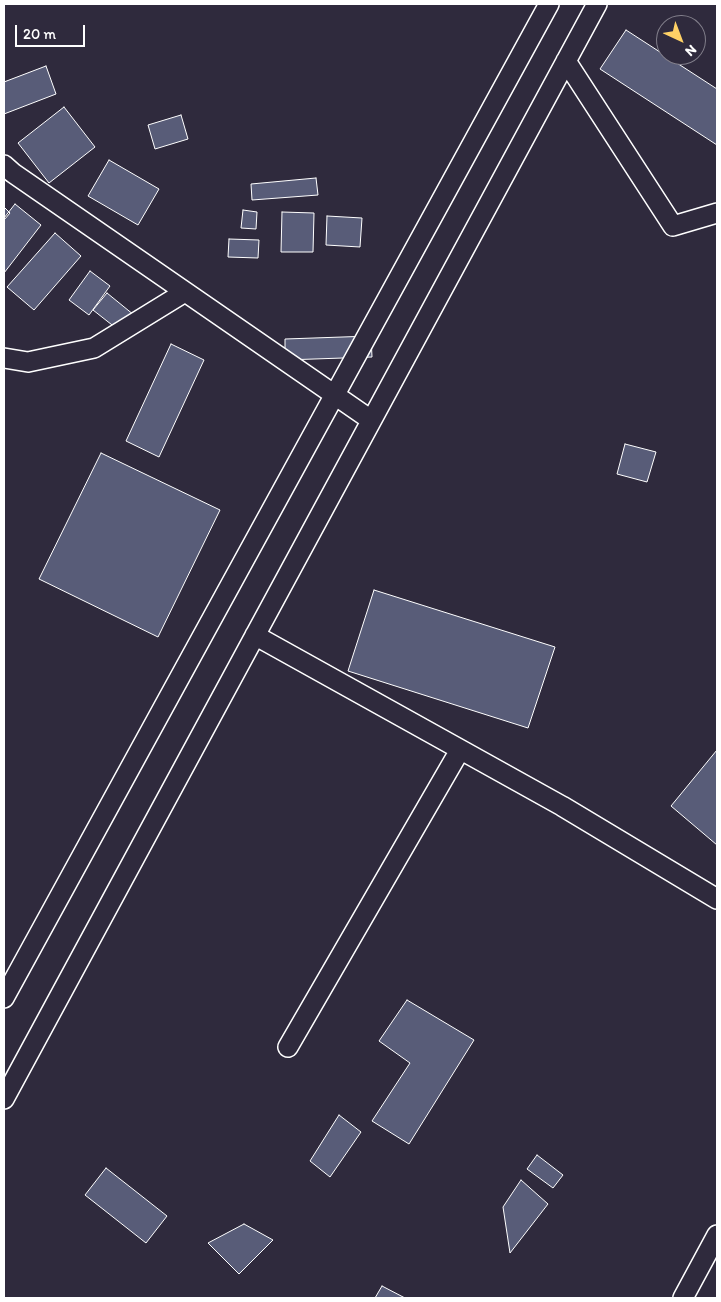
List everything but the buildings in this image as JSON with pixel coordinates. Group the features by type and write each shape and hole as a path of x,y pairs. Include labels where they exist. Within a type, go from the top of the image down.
{"street":[{"path":"4,998 549,4"},
{"path":"4,1099 597,4"},
{"path":"566,60 673,226 717,213"},
{"path":"4,164 13,173 371,420"},
{"path":"4,358 28,362 94,348 185,292"},
{"path":"255,635 562,806 717,900"},
{"path":"288,1046 460,750"},
{"path":"683,1298 717,1235"}]}
